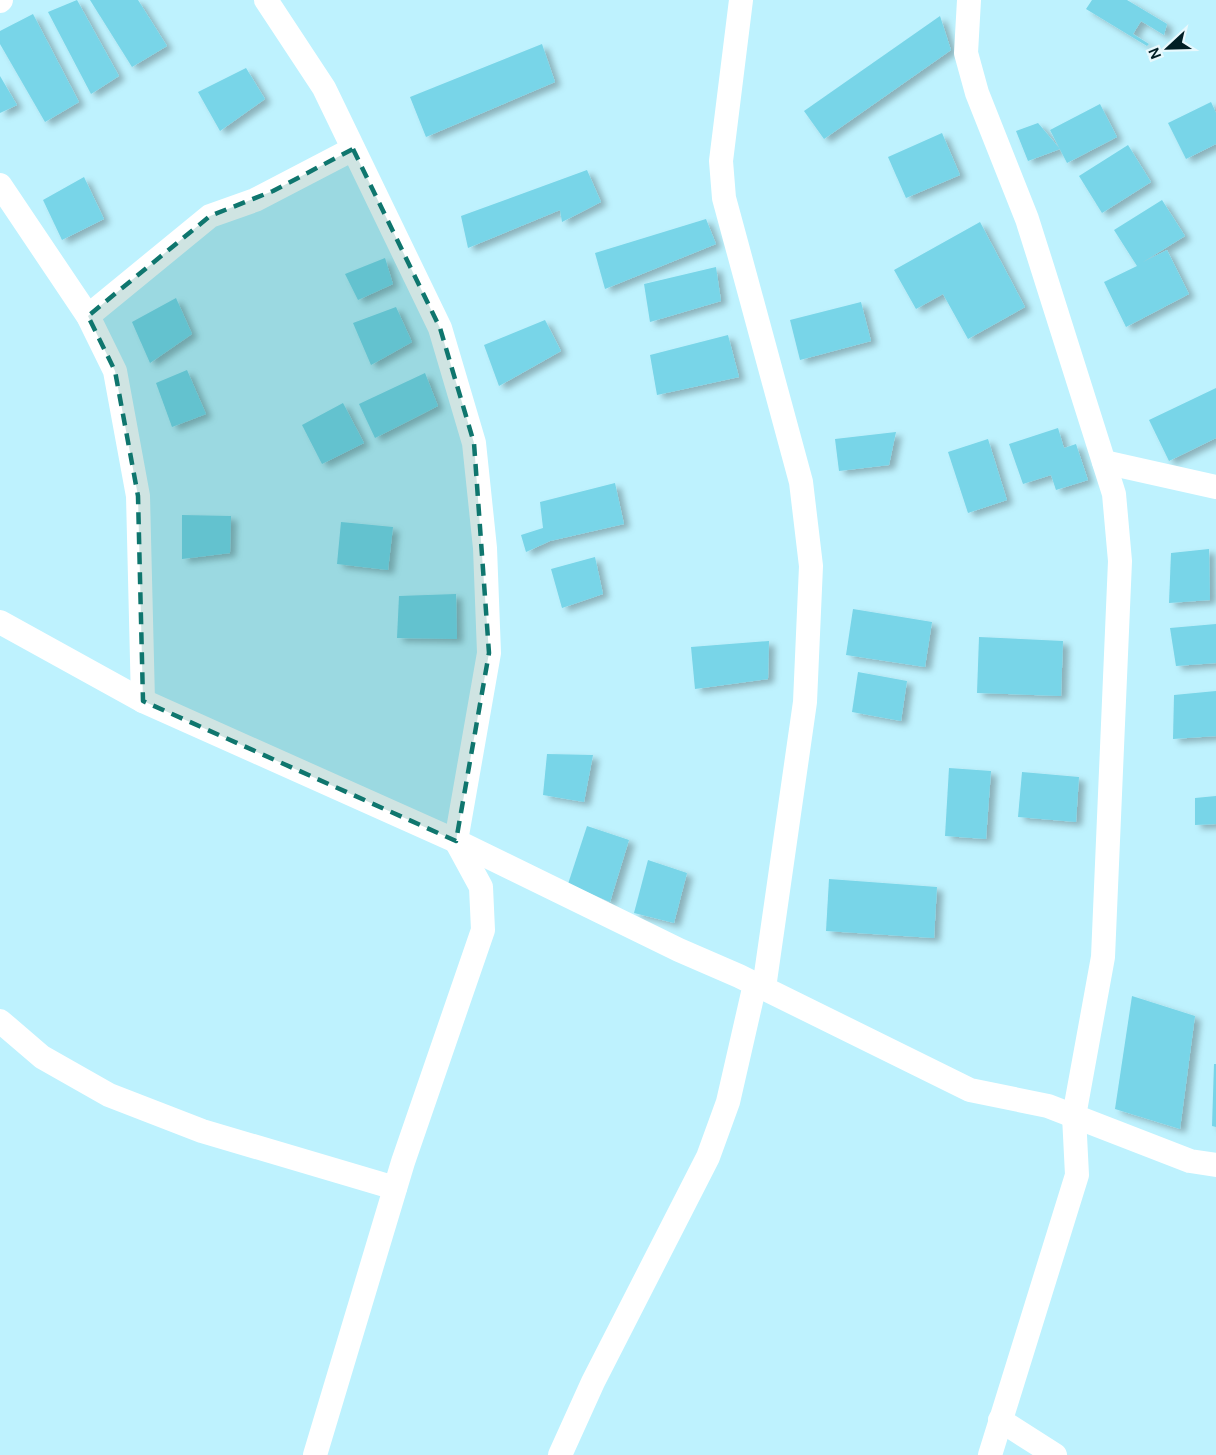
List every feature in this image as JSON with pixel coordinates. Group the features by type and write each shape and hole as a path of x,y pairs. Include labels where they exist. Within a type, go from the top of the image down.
{"street":[{"path":"266,0 324,88 440,328 474,443 485,548 489,652 456,841 481,887 483,930 395,1188 315,1455"},
{"path":"560,1455 593,1382 708,1157 728,1102 760,986 805,702 811,566 801,482 724,198 721,161 741,0"},
{"path":"969,0 966,53 977,93 1027,219 1114,494 1120,561 1103,957 1074,1116 1077,1176 990,1455"},
{"path":"88,315 210,216 264,196 353,149"},
{"path":"0,185 88,315 115,371 138,496 143,701"},
{"path":"1104,462 1216,487"},
{"path":"0,622 143,701 456,841 679,950 760,986 970,1090 1048,1106 1190,1161 1216,1165"},
{"path":"0,1021 42,1057 109,1095 202,1131 395,1188"},
{"path":"1000,1420 1055,1455"}],"highlighted area":[{"path":"353,149 440,328 474,443 489,653 456,841 143,701 138,496 115,371 88,316 210,216 273,191"}],"building":[{"path":"77,0 119,76 91,94 48,12"},
{"path":"90,0 138,0 167,46 132,67"},
{"path":"1092,0 1127,0 1167,24 1164,35 1141,21 1133,34 1149,44 1147,46 1086,9"},
{"path":"33,14 79,102 45,122 0,44 0,31"},
{"path":"940,16 951,50 824,139 804,111"},
{"path":"542,44 555,82 426,137 410,97"},
{"path":"246,68 265,99 220,131 198,92"},
{"path":"0,76 17,105 0,113"},
{"path":"1211,102 1216,113 1216,144 1186,159 1168,123"},
{"path":"1100,104 1117,137 1067,163 1050,130"},
{"path":"1038,123 1060,149 1028,161 1016,131"},
{"path":"942,133 960,175 906,198 888,157"},
{"path":"1128,145 1151,182 1102,213 1079,176"},
{"path":"587,170 601,202 562,222 560,210 468,248 461,216"},
{"path":"84,177 104,219 62,240 43,200"},
{"path":"1162,200 1185,236 1143,262 1167,250 1189,294 1126,327 1104,282 1137,266 1114,230"},
{"path":"706,219 716,244 605,289 595,253"},
{"path":"980,222 1025,307 968,339 943,294 916,309 894,270"},
{"path":"385,258 393,284 358,300 345,274"},
{"path":"716,267 721,301 650,322 644,284"},
{"path":"176,298 192,334 150,363 132,322"},
{"path":"861,302 871,341 800,360 790,320"},
{"path":"396,307 412,342 371,365 353,323"},
{"path":"545,320 561,351 499,386 484,345"},
{"path":"728,335 739,377 657,395 650,355"},
{"path":"187,370 206,414 172,427 156,383"},
{"path":"425,373 438,406 375,438 359,404"},
{"path":"1216,388 1216,438 1169,461 1149,420"},
{"path":"343,403 364,443 322,464 302,425"},
{"path":"1058,428 1064,448 1076,444 1088,480 1056,490 1051,475 1023,484 1009,444"},
{"path":"896,432 889,465 839,471 835,439"},
{"path":"988,439 1007,500 968,513 948,452"},
{"path":"615,483 624,524 550,541 526,552 521,535 543,528 540,502"},
{"path":"182,515 231,516 230,553 182,559"},
{"path":"341,522 393,527 388,570 337,564"},
{"path":"1209,549 1210,600 1169,603 1171,553"},
{"path":"595,557 603,594 562,608 551,569"},
{"path":"456,594 457,639 397,638 399,596"},
{"path":"853,609 932,622 925,667 846,655"},
{"path":"1216,624 1216,663 1176,666 1170,628"},
{"path":"979,637 1063,641 1061,696 977,693"},
{"path":"769,641 768,679 695,689 691,647"},
{"path":"858,672 907,681 901,721 852,712"},
{"path":"1216,691 1216,736 1173,739 1174,695"},
{"path":"547,754 593,755 584,802 543,795"},
{"path":"949,768 991,771 986,839 945,836"},
{"path":"1022,772 1079,777 1076,822 1018,817"},
{"path":"1216,796 1216,824 1195,825 1195,798"},
{"path":"587,826 629,840 610,902 568,884"},
{"path":"648,860 687,873 674,923 634,913"},
{"path":"829,879 937,887 934,938 826,931"},
{"path":"1132,996 1195,1016 1180,1129 1115,1109"},
{"path":"1214,1064 1216,1064 1216,1127 1212,1126"}]}
